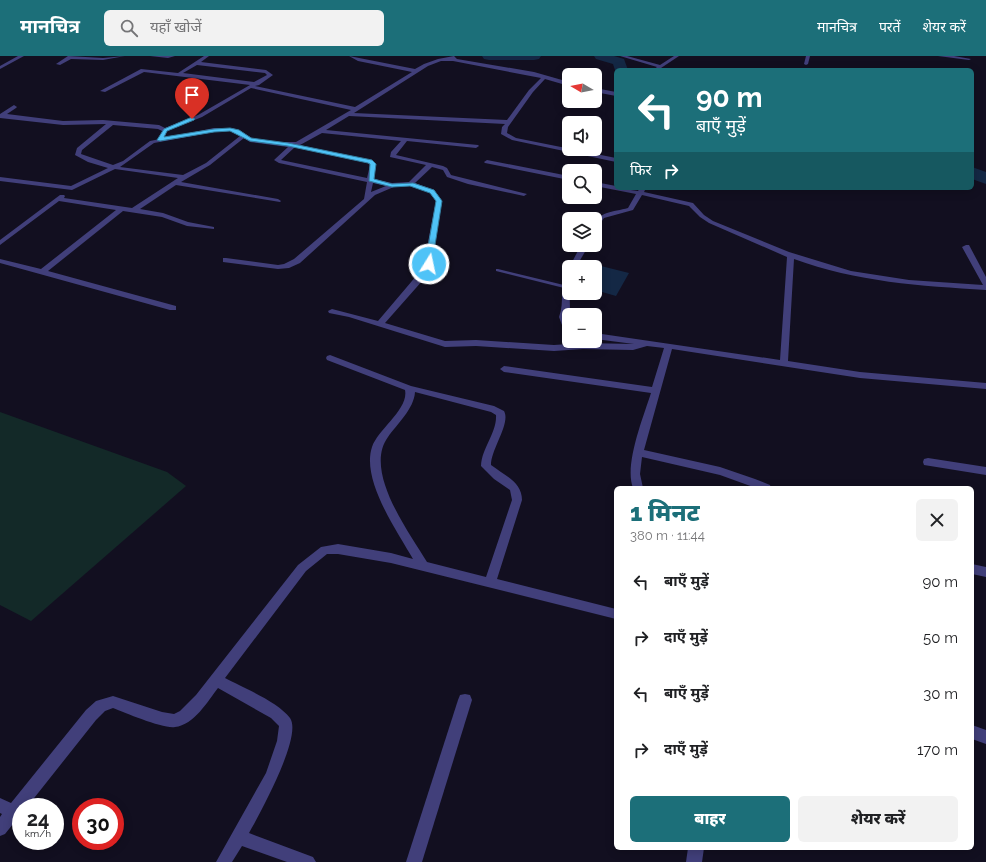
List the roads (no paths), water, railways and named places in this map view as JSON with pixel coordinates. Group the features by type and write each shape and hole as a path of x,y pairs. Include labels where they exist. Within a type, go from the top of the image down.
{"street":[{"path":"0,68 22,56"},
{"path":"58,64 71,56 103,59 123,56"},
{"path":"152,56 173,56"},
{"path":"179,74 207,56"},
{"path":"351,56 358,60 416,71"},
{"path":"622,56 657,68 677,56"},
{"path":"806,64 808,56"},
{"path":"940,56 969,59"},
{"path":"288,145 297,144 306,140 426,65 453,57 562,82"},
{"path":"160,140 165,130 200,116 269,76 270,73 196,63"},
{"path":"103,90 143,70 254,85 356,109"},
{"path":"544,77 508,122 505,127 504,134 514,140 614,160"},
{"path":"602,91 614,94"},
{"path":"1,116 14,107"},
{"path":"347,114 508,122"},
{"path":"1,116 63,123 111,123 159,127 165,130"},
{"path":"111,123 82,146 77,153 78,155 86,159 115,167 184,177"},
{"path":"0,243 72,188 125,162 152,142 222,129 237,131 243,136 258,142 288,145 370,162 373,164 367,199"},
{"path":"321,130 405,140 476,146"},
{"path":"134,210 184,177 208,164 243,136"},
{"path":"405,140 392,156 441,167 445,169 449,176 468,182 524,194"},
{"path":"288,145 292,147 277,160 280,162 392,185 411,184 432,191 439,201 429,264 420,278 379,324"},
{"path":"487,162 562,177"},
{"path":"411,184 430,165"},
{"path":"0,179 72,188"},
{"path":"175,183 278,201"},
{"path":"226,260 278,266 291,264 297,261 373,194 392,185"},
{"path":"602,185 614,188"},
{"path":"602,217 631,208 641,190 691,204 702,216 711,222 832,269 884,279 986,288"},
{"path":"58,199 163,215 187,224 212,228"},
{"path":"42,272 122,208"},
{"path":"966,248 986,284"},
{"path":"784,363 791,254"},
{"path":"0,261 173,308"},
{"path":"332,311 445,344 476,343 554,348 583,346 633,347 646,343"},
{"path":"602,337 860,375 986,386"},
{"path":"637,486 635,482 634,470 638,452 669,346"},
{"path":"330,358 409,388 494,409 502,413 500,422 487,452 486,466 514,487 517,492 517,500 490,583"},
{"path":"504,369 656,391"},
{"path":"409,388 411,396 377,447 376,470 383,495 424,567"},
{"path":"638,452 731,474 762,486"},
{"path":"928,462 986,471"},
{"path":"24,798 91,715 101,706 113,702 162,719 175,721 186,716 201,700 302,568 325,550 338,549 391,558 614,614"},
{"path":"974,569 986,572"},
{"path":"216,680 276,713 286,724 282,752 268,783 224,862"},
{"path":"414,862 465,700"},
{"path":"974,733 986,737"},
{"path":"0,805 12,811"},
{"path":"0,829 12,813"},
{"path":"238,837 308,862"},
{"path":"694,862 696,850"}],"lane":[{"path":"498,270 562,286"}],"water":[{"path":"602,266 629,273 616,296 602,292"}],"waterway":[{"path":"489,56 534,56"},
{"path":"601,56 619,62 620,68"},
{"path":"974,173 986,179"}]}
